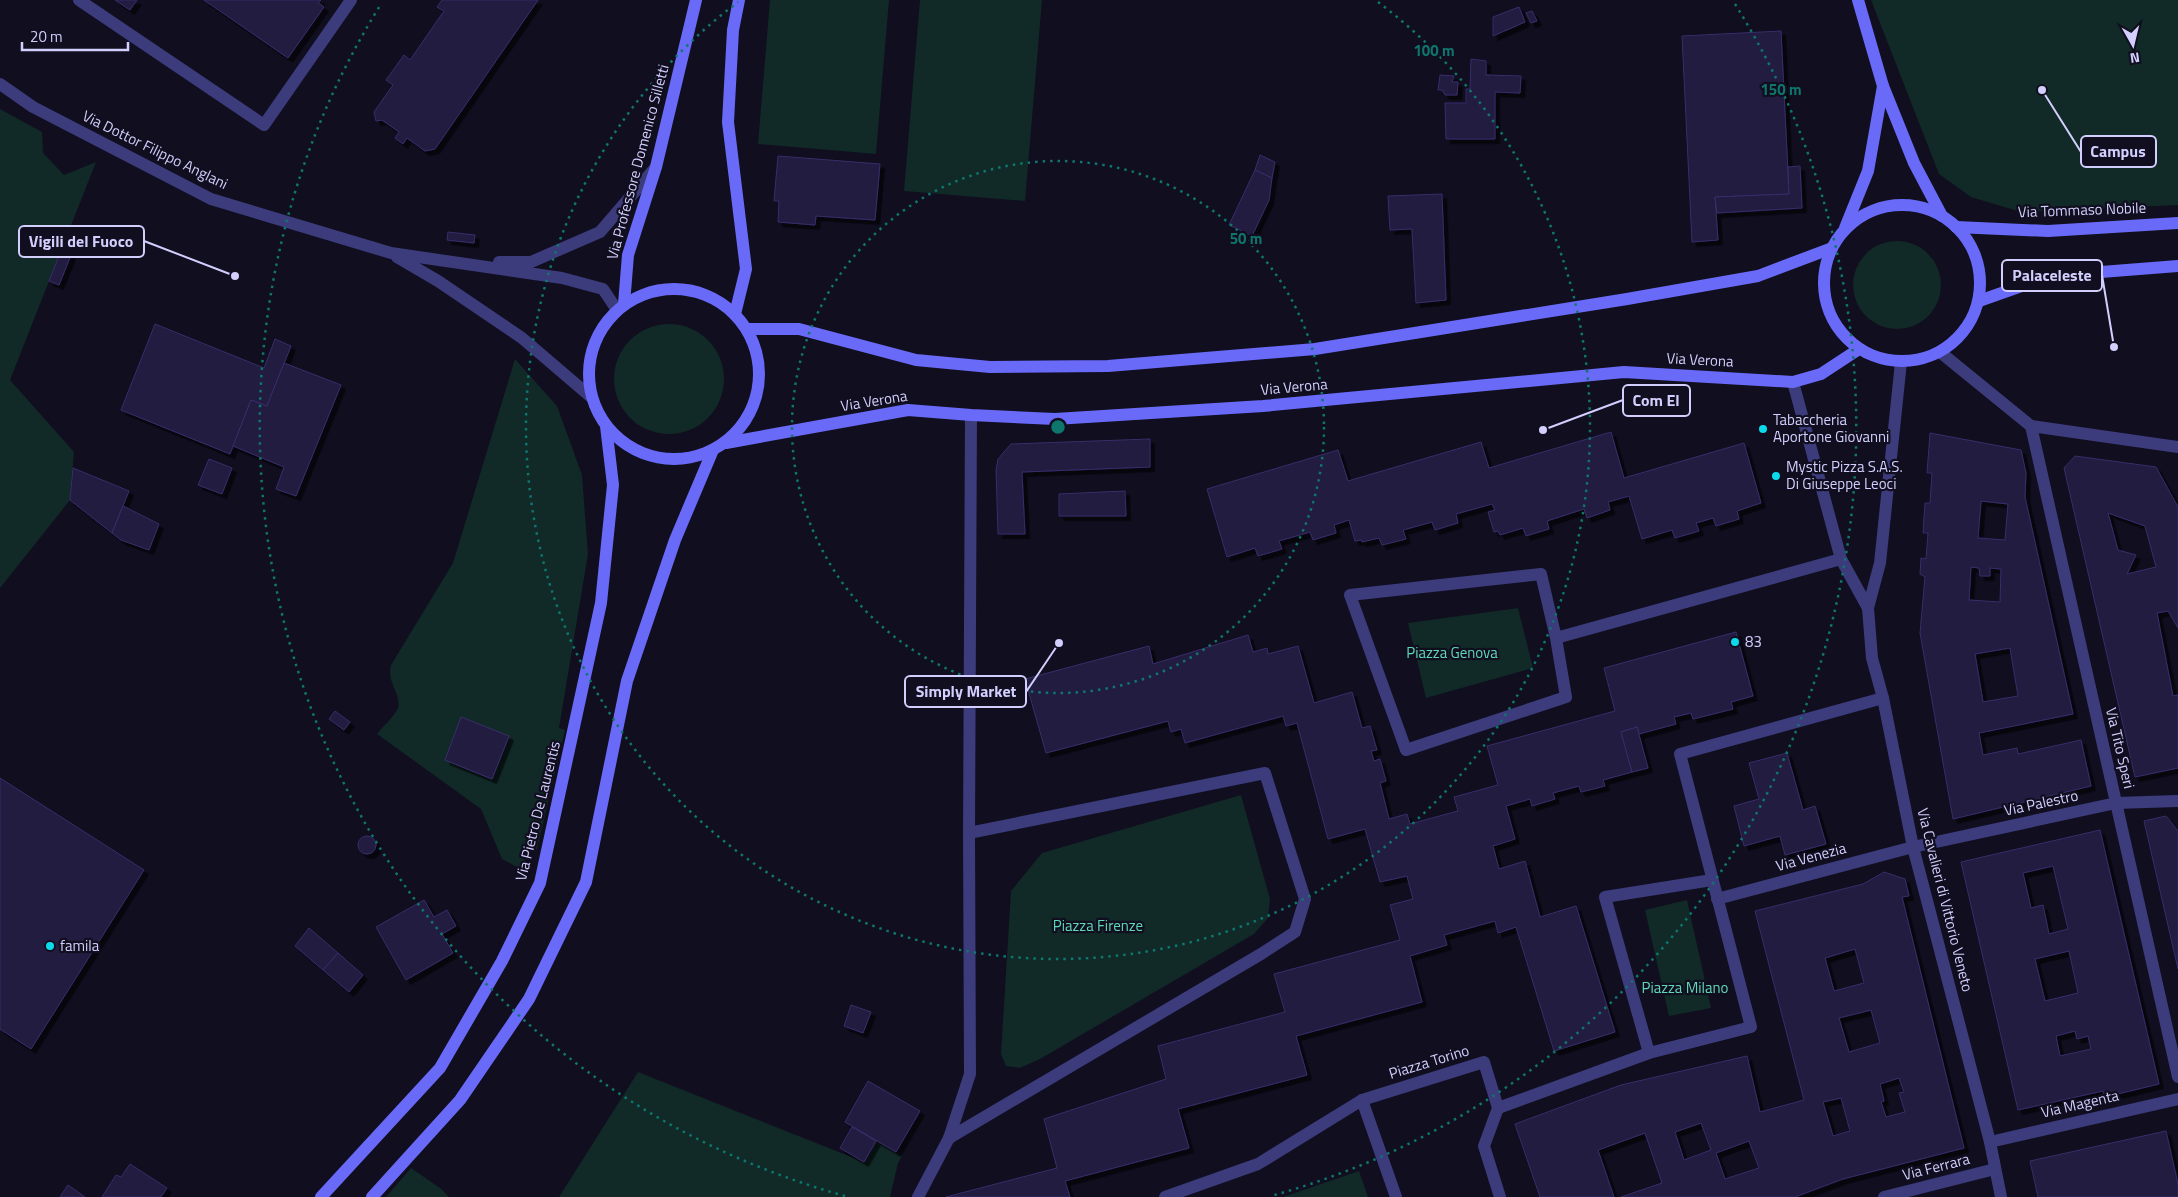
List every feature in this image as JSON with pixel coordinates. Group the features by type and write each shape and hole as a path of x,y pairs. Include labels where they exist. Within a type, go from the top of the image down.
{"street":[{"path":"79,0 264,125 351,0"},
{"name":"Via Professore Domenico Silletti","path":"621,307 628,255 656,167 696,0"},
{"path":"735,314 746,269 728,122 733,30 739,0"},
{"path":"1858,0 1883,86 1914,163 1942,216"},
{"name":"Via Dottor Filippo Anglani","path":"0,84 33,107 211,199 391,253"},
{"path":"1845,230 1862,217 1881,208 1902,205 1916,207 1942,216 1956,227 1969,243 1978,261 1981,281 1979,301 1971,321 1958,339 1940,352 1922,359 1901,362 1879,359 1859,349 1842,334 1830,314 1824,292 1824,270 1832,248 1845,230 1868,171 1883,86"},
{"path":"448,262 531,262 600,232 656,167"},
{"name":"Via Tommaso Nobile","path":"1956,227 2048,231 2178,223"},
{"path":"747,329 799,328 916,360 990,367 1108,366 1315,349 1626,299 1758,276 1832,248"},
{"path":"391,253 562,278 603,289 621,307"},
{"path":"391,253 438,281 522,338 591,396"},
{"path":"1979,301 2050,276 2178,266"},
{"path":"669,289 694,291 716,300 735,314 747,329 757,352 760,378 755,402 743,425 726,443 712,450 684,459 654,457 627,446 606,426 597,412 591,396 588,373 592,350 601,328 621,307 646,293 669,289"},
{"name":"Via Verona","path":"726,443 908,410 1055,419 1263,406 1624,372 1793,382 1821,374 1859,349"},
{"path":"1940,352 2031,426 2178,447"},
{"name":"Via Cavalieri di Vittorio Veneto","path":"1901,362 1880,563 1868,608 1872,658 1883,698 1913,847 1990,1142 2001,1197"},
{"name":"Via Cavalieri di Vittorio Veneto","path":"1793,382 1841,558 1868,608"},
{"path":"918,1197 949,1138 970,1074 971,415"},
{"name":"Via Pietro De Laurentis","path":"321,1197 440,1068 502,961 540,883 601,603 613,485 606,426"},
{"name":"Via Tito Speri","path":"2031,426 2178,1077"},
{"path":"372,1197 460,1100 523,1007 586,882 627,681 675,540 712,450"},
{"path":"1556,638 1841,558"},
{"path":"1541,574 1556,638 1566,698 1406,750 1350,595 1541,574"},
{"path":"1500,1197 1484,1146 1498,1108 1648,1054 1751,1026 1680,754 1883,698"},
{"path":"949,1138 1296,932 1306,899 1265,773 969,833"},
{"name":"Via Palestro","path":"1913,847 2116,804 2178,801"},
{"name":"Via Venezia","path":"1717,899 1913,847"},
{"path":"1648,1054 1605,897 1712,880"},
{"name":"Piazza Torino","path":"1165,1197 1258,1164 1362,1100 1484,1062 1498,1108"},
{"name":"Via Magenta","path":"1990,1142 2178,1099"},
{"path":"1362,1100 1396,1197"},
{"name":"Via Ferrara","path":"1884,1197 1995,1170"}],"green space":[{"path":"770,0 889,0 876,154 758,144"},
{"path":"920,0 1042,0 1025,201 904,191"},
{"path":"1871,0 2178,0 2178,205 2021,212 1971,197 1939,174"},
{"path":"0,109 42,132 43,153 64,175 96,162 10,380 74,452 70,500 0,588"},
{"path":"1897,241 1914,244 1922,248 1934,260 1938,268 1941,285 1938,302 1934,310 1922,322 1914,326 1897,329 1880,326 1872,322 1860,310 1856,302 1853,285 1856,268 1860,260 1872,248 1880,244"},
{"path":"669,324 690,328 708,340 720,358 724,379 720,400 708,418 690,430 669,434 648,430 630,418 618,400 614,379 618,358 630,340 648,328"},
{"path":"515,359 557,406 582,475 588,554 559,728 565,730 537,849 526,855 523,870 502,859 481,809 377,734 398,708 398,698 390,671 391,665 453,563"},
{"name":"Piazza Genova","path":"1518,608 1533,668 1426,698 1408,623"},
{"name":"Piazza Firenze","path":"1241,795 1270,899 1268,918 1254,934 1040,1059 1020,1068 1006,1066 1001,1054 1011,891 1042,853"},
{"name":"Piazza Milano","path":"1687,900 1711,1008 1669,1016 1645,910"},
{"path":"638,1072 864,1162 876,1141 902,1156 898,1163 890,1197 559,1197"},
{"path":"411,1168 440,1188 449,1197 386,1197"},
{"path":"1359,1171 1368,1197 1283,1197"}],"building":[{"path":"115,0 137,0 130,10"},
{"path":"204,0 321,0 318,3 324,7 288,58"},
{"path":"442,0 538,0 435,149 425,151 407,138 403,144 395,138 399,132 382,120 376,121 374,112 393,85 386,80 404,55 410,60 444,11 437,7"},
{"path":"1519,7 1525,22 1493,36 1493,17"},
{"path":"1532,11 1537,21 1531,23 1526,13"},
{"path":"1781,31 1789,194 1715,197 1718,240 1692,242 1682,36"},
{"path":"1471,59 1486,61 1486,75 1521,76 1520,93 1495,92 1495,139 1446,139 1445,103 1466,103 1466,89 1470,89"},
{"path":"1440,75 1454,76 1452,82 1458,82 1457,95 1445,95 1442,90 1438,90"},
{"path":"1260,155 1275,162 1272,178 1255,170"},
{"path":"778,156 880,164 875,220 816,216 815,225 778,222 779,201 774,201"},
{"path":"1800,166 1802,208 1717,213 1715,197 1789,194 1788,167"},
{"path":"1255,170 1272,178 1269,200 1252,236 1229,225"},
{"path":"1442,194 1446,300 1416,303 1412,229 1390,230 1388,196"},
{"path":"448,232 475,235 474,243 447,240"},
{"path":"61,251 71,255 59,285 49,281"},
{"path":"155,324 264,368 275,339 291,346 267,406 251,400 230,454 121,410"},
{"path":"284,363 341,385 296,496 276,489 284,467 233,446 251,400 267,406"},
{"path":"1611,432 1624,478 1744,443 1761,503 1737,511 1739,519 1716,526 1713,518 1696,523 1699,531 1675,538 1672,530 1642,539 1629,496 1608,502 1610,510 1587,518 1584,509 1547,521 1549,529 1526,536 1523,528 1500,535 1498,531 1494,532 1488,512 1495,510 1492,504 1456,514 1458,523 1435,530 1432,522 1403,530 1406,539 1382,545 1379,538 1362,542 1361,540 1355,541 1349,520 1334,525 1336,533 1313,540 1310,532 1279,541 1282,549 1258,556 1255,548 1227,557 1207,489 1338,450 1348,481 1481,442 1489,468"},
{"path":"1930,433 2021,450 2026,473 2025,497 2073,714 1979,733 1983,755 2017,748 2018,754 2081,740 2091,786 1953,819 1920,633 1925,577 1920,574 1921,558 1926,559 1928,533 1923,533 1925,503 1930,503 1932,473 1927,473","holes":["1981,501 2008,504 2005,540 1978,538","1971,567 1979,568 1980,576 1990,576 1990,568 2001,569 2000,602 1969,600","2010,648 2018,696 1983,702 1975,654"]},
{"path":"1150,439 1150,467 1022,472 1025,534 998,534 996,470 998,459 1011,444"},
{"path":"2075,456 2156,467 2178,507 2178,628 2168,611 2157,613 2173,696 2178,695 2178,768 2135,777 2064,468","holes":["2108,513 2145,526 2156,567 2127,574 2136,555 2118,550"]},
{"path":"209,459 232,468 222,494 198,485"},
{"path":"73,468 129,491 112,533 70,500"},
{"path":"1125,491 1126,516 1059,516 1059,494"},
{"path":"123,506 159,524 149,550 121,540 112,533"},
{"path":"1736,632 1753,696 1731,702 1733,709 1693,719 1691,713 1674,717 1676,724 1639,734 1637,727 1621,732 1632,772 1603,780 1605,786 1581,792 1579,786 1553,793 1555,799 1532,806 1530,799 1506,806 1515,839 1493,846 1499,869 1525,861 1540,917 1576,906 1615,1032 1554,1051 1516,927 1498,933 1495,921 1444,935 1447,945 1410,956 1422,1002 1296,1036 1307,1075 1178,1109 1189,1148 1065,1181 1070,1197 946,1197 1057,1168 1044,1119 1166,1079 1158,1046 1285,1012 1274,974 1400,940 1390,905 1413,899 1407,876 1380,882 1365,829 1328,839 1297,723 1286,726 1283,716 1185,743 1181,729 1171,732 1168,721 1046,753 1025,679 1149,646 1153,664 1248,635 1253,652 1267,648 1268,654 1298,646 1314,703 1352,692 1362,728 1370,726 1377,750 1371,751 1374,761 1380,759 1386,781 1380,783 1389,819 1407,814 1410,824 1458,811 1454,797 1498,785 1487,746 1615,711 1604,668"},
{"path":"335,711 350,722 344,730 329,719"},
{"path":"461,717 509,736 492,779 445,760"},
{"path":"1637,727 1648,768 1632,772 1621,732"},
{"path":"1787,753 1803,810 1815,806 1826,844 1785,855 1780,836 1744,846 1734,806 1759,799 1749,763"},
{"path":"0,778 144,870 31,1049 0,1029"},
{"path":"2166,816 2178,831 2178,969 2144,821"},
{"path":"2100,830 2159,1084 2105,1097 2103,1091 2018,1110 1961,862","holes":["2053,866 2068,929 2049,934 2043,905 2031,908 2023,873","2069,951 2078,993 2045,1001 2035,959","2075,1031 2077,1039 2088,1036 2091,1049 2060,1056 2056,1036"]},
{"path":"367,836 375,841 376,845 371,853 367,854 359,849 358,845 363,837"},
{"path":"1884,872 1905,879 1909,896 1902,897 1964,1148 1843,1179 1795,1197 1621,1197 1662,1183 1645,1133 1598,1150 1614,1197 1540,1197 1515,1124 1621,1085 1747,1056 1760,1112 1804,1100 1755,911 1863,884","holes":["1855,949 1864,983 1834,991 1825,958","1871,1010 1880,1043 1849,1052 1839,1018","1899,1078 1904,1092 1899,1093 1905,1112 1886,1117 1881,1102 1884,1101 1880,1084","1841,1098 1850,1131 1833,1136 1823,1102","1701,1123 1711,1150 1684,1160 1675,1132","1749,1141 1759,1168 1725,1179 1716,1153"]},
{"path":"424,900 434,917 447,910 456,926 442,934 453,953 406,980 376,927"},
{"path":"309,928 338,953 323,970 295,946"},
{"path":"338,953 363,975 349,992 323,970"},
{"path":"851,1005 871,1012 863,1033 844,1026"},
{"path":"868,1081 920,1111 896,1152 845,1122"},
{"path":"852,1127 876,1141 864,1162 840,1148"},
{"path":"2166,1131 2178,1184 2178,1197 2038,1197 2030,1161"},
{"path":"130,1164 167,1188 161,1197 102,1197 116,1175 121,1177"},
{"path":"68,1185 85,1197 60,1197"}],"place":[{"name":"Campus","path":"2042,90"},
{"name":"Vigili del Fuoco","path":"235,276"},
{"name":"Palaceleste","path":"2114,347"},
{"name":"Tabaccheria Aportone Giovanni","path":"1763,429"},
{"name":"Com El","path":"1543,430"},
{"name":"Mystic Pizza S.A.S. Di Giuseppe Leoci","path":"1776,476"},
{"name":"83","path":"1735,642"},
{"name":"Simply Market","path":"1059,643"},
{"name":"famila","path":"50,946"}]}
